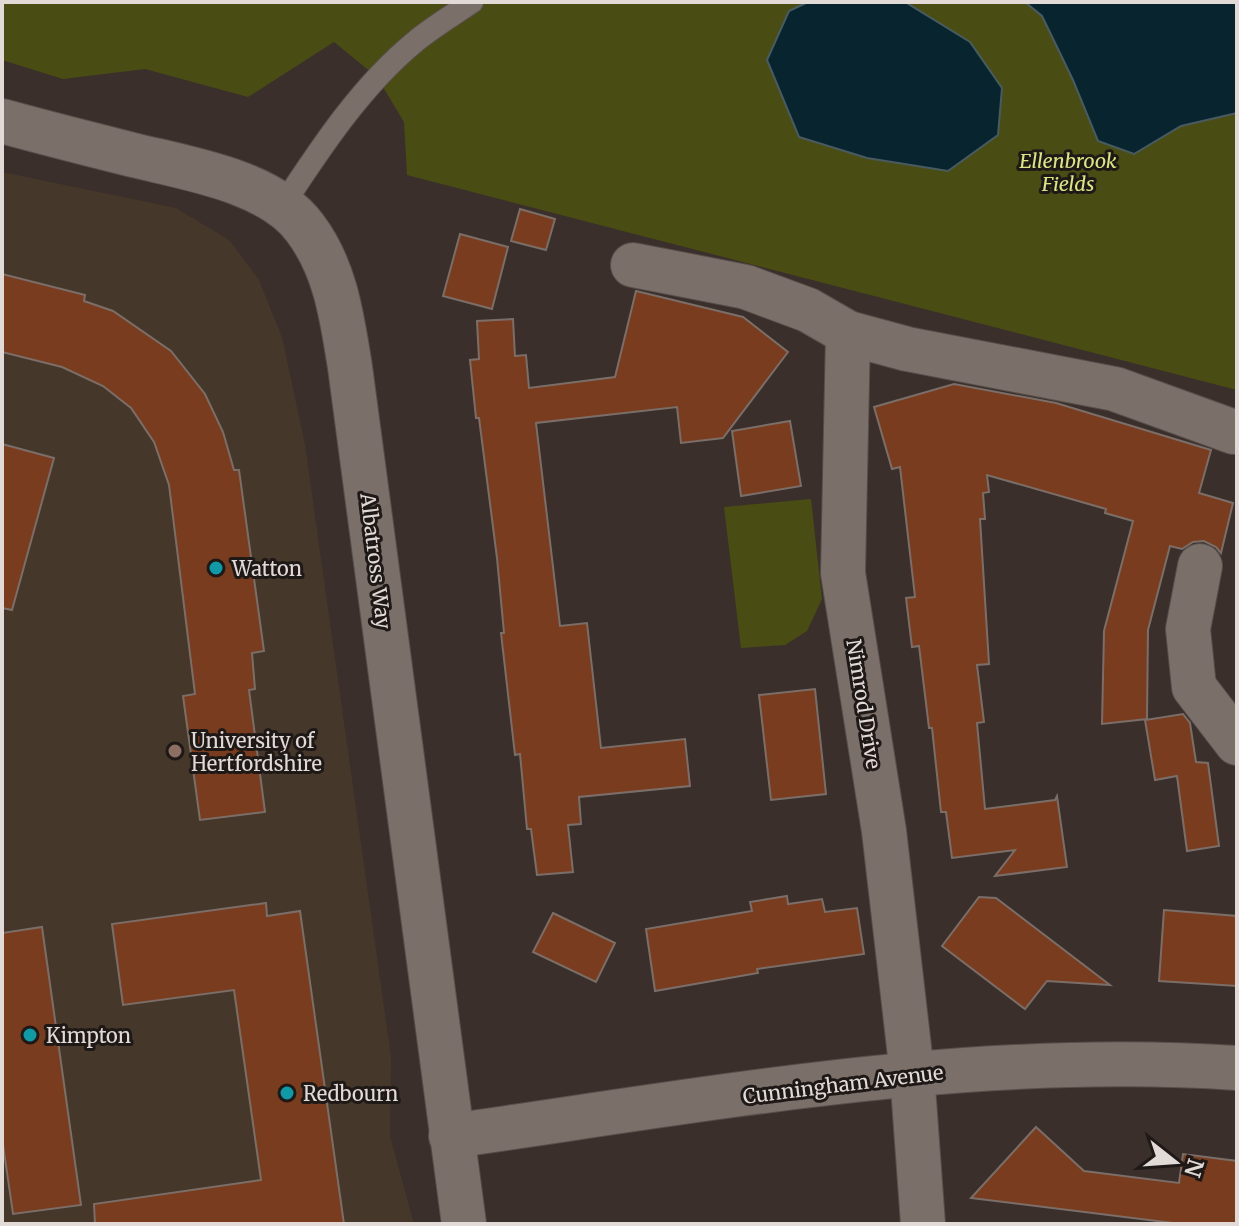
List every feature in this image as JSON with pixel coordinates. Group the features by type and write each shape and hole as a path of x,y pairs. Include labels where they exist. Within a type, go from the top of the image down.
{"street":[{"name":"Albatross Way","path":"2,121 209,174 250,189 283,205 304,226 333,278 344,328 464,1224"},
{"path":"633,265 746,287 808,310 848,333 907,349 1115,389 1234,432"},
{"name":"Nimrod Drive","path":"848,333 843,573 884,831 912,1073 923,1224"},
{"path":"1200,566 1188,629 1194,687 1237,743"},
{"name":"Cunningham Avenue","path":"451,1136 912,1073 1132,1064 1237,1068"}],"lane":[{"path":"283,205 315,156 377,77 416,41 472,2"}],"shaded area":[{"name":"University of Hertfordshire","path":"2,172 176,208 229,240 258,278 282,337 305,445 391,1057 390,1136 414,1224 2,1224"}],"green space":[{"name":"Ellenbrook Fields","path":"2,2 1237,2 1237,390 407,175 404,122 377,77 334,42 248,97 145,69 63,79 2,60"},
{"path":"811,499 822,599 807,631 785,645 741,648 724,507"}],"water":[{"path":"808,2 905,2 970,42 1002,88 998,135 948,171 867,158 799,137 767,60 789,11"},
{"path":"1025,2 1237,2 1237,113 1181,126 1134,154 1098,141 1042,16"}],"building":[{"path":"520,209 555,219 546,250 511,241"},
{"path":"460,234 508,247 492,309 443,296"},
{"name":"Watton","path":"2,274 85,295 84,301 113,311 171,351 205,394 223,432 234,470 239,470 264,651 252,653 255,689 249,690 265,812 200,820 183,696 195,694 169,485 154,442 131,408 103,386 62,367 2,352"},
{"path":"636,291 743,317 788,352 723,438 681,443 677,407 536,423 560,626 587,623 601,748 685,739 690,786 579,797 581,824 568,825 573,872 537,875 531,829 527,829 520,754 515,755 501,633 504,633 497,558 470,360 479,359 477,321 513,319 515,356 526,355 529,388 615,377"},
{"path":"954,384 1056,403 1211,450 1199,493 1233,503 1221,553 1204,541 1193,542 1182,549 1170,546 1148,630 1147,719 1102,724 1104,631 1133,521 1105,513 1106,509 987,475 989,492 983,493 985,519 980,519 989,664 977,665 984,722 977,723 985,809 1055,800 1057,796 1067,867 995,876 1015,850 952,858 946,812 941,812 919,646 912,647 906,598 915,597 900,467 892,469 874,407"},
{"path":"790,421 801,486 741,496 732,431"},
{"path":"2,444 54,458 12,610 2,608"},
{"path":"815,689 826,794 771,800 759,695"},
{"path":"1183,714 1190,723 1196,762 1208,763 1219,846 1187,851 1177,776 1155,780 1145,720"},
{"path":"787,896 788,904 822,899 825,912 857,908 864,954 757,969 758,973 655,991 646,929 752,911 750,902"},
{"path":"979,897 996,898 1110,985 1047,981 1025,1009 942,946"},
{"name":"Redbourn","path":"266,903 267,916 300,911 344,1224 95,1224 94,1204 261,1180 234,990 123,1005 112,924"},
{"path":"1164,910 1237,916 1237,986 1159,981"},
{"path":"553,913 615,943 596,982 533,952"},
{"name":"Kimpton","path":"42,927 81,1205 13,1214 2,1138 2,933"},
{"path":"1036,1127 1084,1171 1179,1183 1183,1154 1237,1161 1237,1224 1181,1224 971,1198"}],"place":[{"name":"Watton","path":"216,568"},
{"name":"University of Hertfordshire","path":"175,751"},
{"name":"Kimpton","path":"30,1035"},
{"name":"Redbourn","path":"287,1093"}]}
